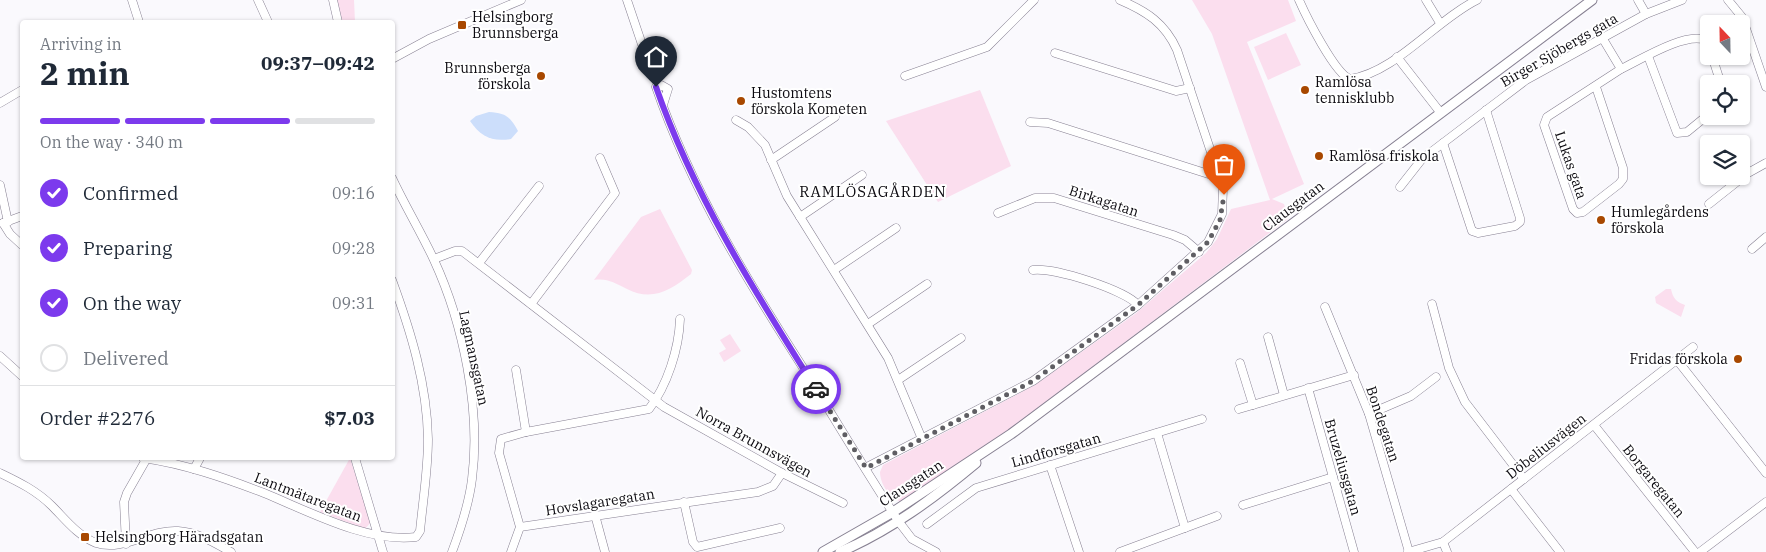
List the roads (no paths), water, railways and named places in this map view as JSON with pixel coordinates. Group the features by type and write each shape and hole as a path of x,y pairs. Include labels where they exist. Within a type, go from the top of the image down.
{"main road":[{"name":"Clausgatan","path":"823,552 893,512 1010,434 1592,0"},
{"name":"Clausgatan","path":"840,552 899,522 942,491 1010,434"}],"street":[{"path":"132,0 139,20"},
{"path":"258,0 267,20"},
{"path":"333,0 338,20"},
{"path":"395,57 429,39 521,0"},
{"path":"627,0 653,77"},
{"path":"904,76 985,48 1034,0"},
{"path":"866,468 1033,381 1138,305 1199,252 1212,236 1222,214 1224,198 1221,178 1177,50 1166,30 1148,13 1120,0"},
{"path":"1300,0 1318,38 1344,76 1356,78 1397,57 1440,22 1477,0"},
{"path":"1426,0 1440,22"},
{"path":"1638,0 1646,14"},
{"name":"Birger Sjöbergs gata","path":"1400,187 1414,166 1526,80 1646,14 1682,0"},
{"path":"1728,0 1742,17 1766,87"},
{"name":"Lukas gata","path":"1596,87 1623,168 1623,179 1590,206 1576,214 1544,126 1547,117 1621,69 1694,38 1700,39"},
{"path":"1603,39 1621,69"},
{"path":"1055,53 1176,91 1190,88"},
{"path":"1648,56 1677,134 1687,132 1700,121"},
{"path":"1397,57 1440,112"},
{"path":"0,103 20,91"},
{"path":"662,105 690,171 724,240 899,522 915,541 936,552"},
{"path":"1443,143 1472,232 1515,226 1520,222 1520,218 1486,110"},
{"path":"771,160 835,117"},
{"path":"736,120 746,126 760,140 784,190 868,324 898,380 922,439"},
{"path":"1030,122 1048,123 1221,178"},
{"path":"531,304 615,193 600,158"},
{"path":"1709,204 1748,173 1766,163"},
{"path":"800,217 862,175"},
{"name":"Lagmansgatan","path":"395,184 434,259 458,331 468,377 474,442 470,491 452,552"},
{"path":"0,185 3,224 20,243"},
{"path":"479,263 539,186"},
{"name":"Birkagatan","path":"998,212 1032,199 1054,198 1173,235 1185,240 1199,252"},
{"path":"3,224 20,217"},
{"path":"834,270 896,228"},
{"path":"1752,249 1766,237"},
{"name":"Norra Brunnsvägen","path":"434,259 459,250 479,263 654,400 782,473 843,503"},
{"path":"1033,270 1048,269 1117,290 1131,298 1138,305"},
{"path":"868,324 927,284"},
{"name":"Lantmätaregatan","path":"154,460 194,469 263,493 352,528 378,535 410,538 418,535 428,451 426,410 412,339 395,289"},
{"path":"1432,304 1448,368 1462,396 1473,414 1524,479"},
{"name":"Bondegatan","path":"1325,307 1369,414 1409,552"},
{"path":"511,552 520,527 499,453 499,445 504,436 649,409 676,346 680,319"},
{"path":"1268,337 1284,395"},
{"path":"898,380 961,338"},
{"name":"Döbeliusvägen","path":"1409,552 1443,542 1693,347"},
{"path":"0,356 20,374"},
{"path":"1677,360 1766,473"},
{"path":"1240,363 1253,404"},
{"path":"516,370 526,432"},
{"path":"1238,409 1354,375"},
{"path":"1369,414 1411,396 1436,377"},
{"name":"Bruzeliusgatan","path":"1308,388 1354,552"},
{"name":"Lindforsgatan","path":"927,524 976,488 1202,420"},
{"name":"Borgaregatan","path":"1594,425 1695,552"},
{"path":"1157,433 1186,528"},
{"path":"126,544 124,502 144,460"},
{"path":"194,469 199,460"},
{"path":"356,460 383,552"},
{"path":"1050,465 1079,552"},
{"path":"0,473 33,491 77,531 96,543 126,544 162,532 178,531 198,535 231,552"},
{"name":"Hovslagaregatan","path":"520,527 764,491 773,486 782,473"},
{"path":"1243,505 1333,477"},
{"path":"1511,490 1560,552"},
{"path":"684,502 693,542 697,547 780,528"},
{"path":"1700,552 1766,502"},
{"path":"595,515 604,552"},
{"path":"1120,552 1216,516"},
{"path":"1443,542 1447,552"},
{"path":"92,552 96,543"}],"water":[{"path":"489,112 503,114 512,122 518,131 511,139 498,140 483,135 470,121 476,116"}],"place":[{"name":"Helsingborg Brunnsberga","path":"462,25"},
{"name":"Brunnsberga förskola","path":"541,76"},
{"name":"Ramlösa tennisklubb","path":"1305,90"},
{"name":"Hustomtens förskola Kometen","path":"741,101"},
{"name":"Ramlösa friskola","path":"1319,156"},
{"name":"Humlegårdens förskola","path":"1601,220"},
{"name":"Fridas förskola","path":"1738,359"},
{"name":"Helsingborg Häradsgatan","path":"85,537"}],"district":[{"name":"RAMLÖSAGÅRDEN","path":"873,191"}]}
